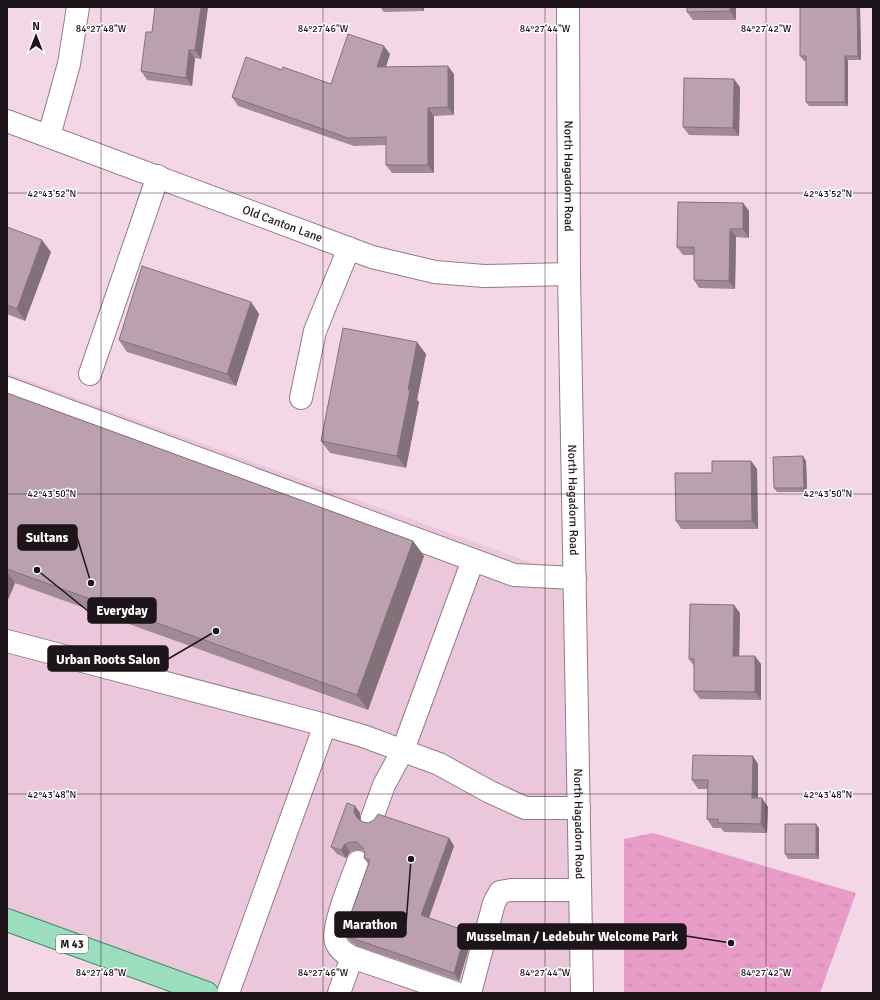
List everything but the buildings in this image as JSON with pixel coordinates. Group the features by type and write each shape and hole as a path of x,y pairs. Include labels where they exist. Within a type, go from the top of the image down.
{"main road":[{"name":"M 43","path":"7,920 207,993"}],"street":[{"path":"48,136 69,64 78,7"},
{"name":"North Hagadorn Road","path":"568,7 569,274 582,993"},
{"name":"Old Canton Lane","path":"7,121 372,256 435,272 484,276 569,274"},
{"path":"90,374 158,176"},
{"path":"301,398 315,331 349,248"},
{"path":"7,388 514,575 575,578"},
{"path":"372,818 384,785 404,750 473,560"},
{"path":"7,641 325,724 363,736 439,764 490,792 525,808 579,808"},
{"path":"228,993 325,724"},
{"path":"358,862 336,927 336,942 341,951 352,957 456,993"},
{"path":"470,993 494,902 500,892 511,890 580,890"},
{"path":"339,993 352,957"}],"shaded area":[{"path":"7,373 571,577 576,993 226,993 7,913"}],"green space":[{"path":"653,833 856,893 820,993 624,993 624,839"}],"place":[{"name":"Everyday","path":"37,570"},
{"name":"Sultans","path":"91,583"},
{"name":"Urban Roots Salon","path":"216,631"},
{"name":"Marathon","path":"411,859"},
{"name":"Musselman / Ledebuhr Welcome Park","path":"731,943"}]}
